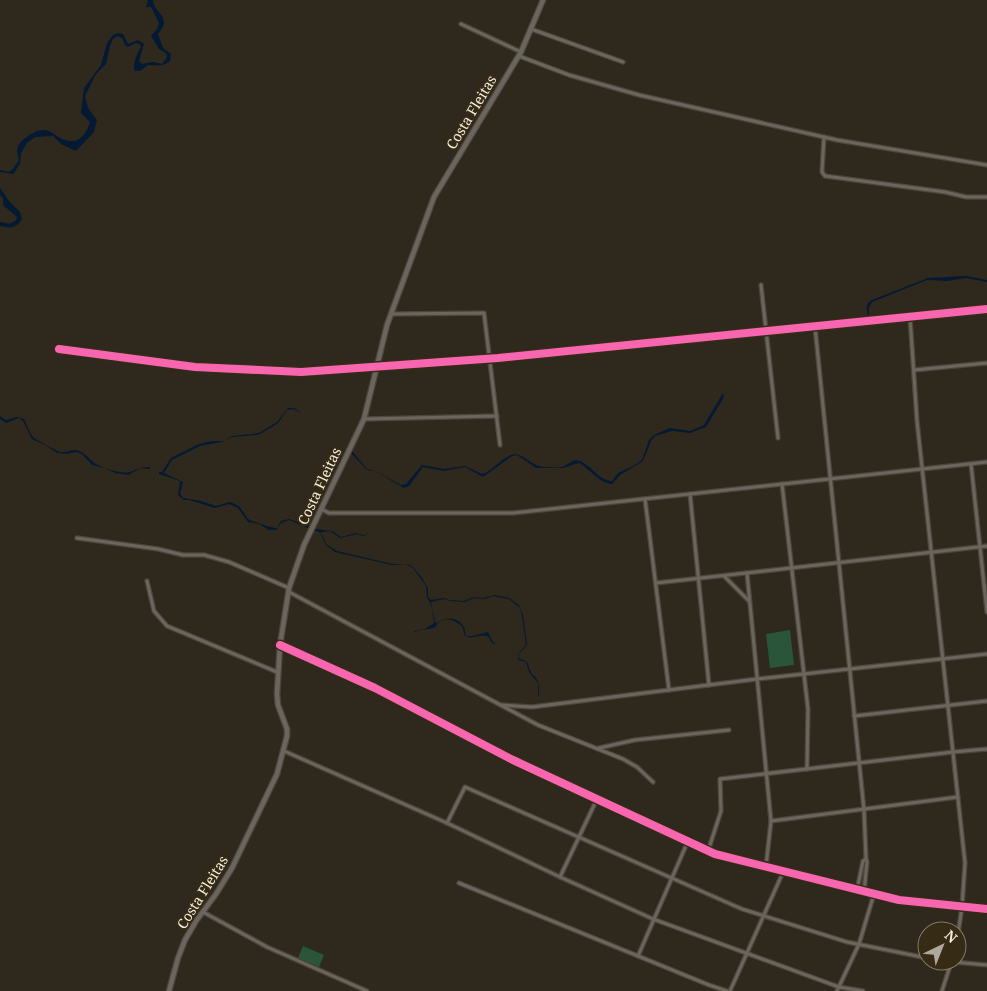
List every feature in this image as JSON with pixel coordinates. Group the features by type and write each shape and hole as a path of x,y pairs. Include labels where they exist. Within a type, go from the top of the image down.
{"main road":[{"name":"Costa Fleitas","path":"169,991 180,950 202,912 232,868 277,774 284,751 287,729 278,704 280,645 288,590 304,545 364,418 391,314 439,187 519,54 541,1"}],"street":[{"path":"461,24 519,54 569,75 614,89 824,137 987,165"},
{"path":"531,29 623,62"},
{"path":"824,137 822,172 825,176 945,192 966,197 987,197"},
{"path":"762,285 778,438"},
{"path":"59,349 195,367 301,372 490,358 987,309"},
{"path":"391,314 484,312 500,445"},
{"path":"910,317 917,422 965,863 960,921"},
{"path":"815,327 864,810 867,862 864,892"},
{"path":"914,370 987,363"},
{"path":"364,418 497,416"},
{"path":"320,509 328,513 513,513 987,462"},
{"path":"971,464 987,612"},
{"path":"782,484 808,709 807,769"},
{"path":"690,494 709,685"},
{"path":"645,499 668,690"},
{"path":"77,538 158,549 183,555 204,555 229,562 288,590 538,725 637,767 653,782"},
{"path":"656,583 987,546"},
{"path":"747,573 770,822 766,866"},
{"path":"723,576 749,601"},
{"path":"147,581 154,611 167,626 278,672"},
{"path":"280,645 375,688 504,756 708,851 899,900 987,909"},
{"path":"502,705 532,707 757,679 987,654"},
{"path":"854,716 987,701"},
{"path":"597,749 635,740 729,730"},
{"path":"708,851 721,811 720,779 987,749"},
{"path":"284,751 653,919 839,987 863,991"},
{"path":"447,824 465,788 742,909 859,944 917,956"},
{"path":"770,822 958,797"},
{"path":"560,878 597,799"},
{"path":"638,956 688,841"},
{"path":"857,890 863,861 866,859"},
{"path":"459,883 717,990 728,991 784,870"},
{"path":"837,991 859,944 874,894"},
{"path":"202,912 267,947 367,991"},
{"path":"967,963 987,965"},
{"path":"942,991 948,971"}],"green space":[{"path":"790,630 794,665 770,668 766,634"},
{"path":"303,946 324,955 319,967 298,958"}],"water":[{"path":"148,0 153,0 164,20 158,34 163,48 171,54 170,61 162,65 148,65 140,71 135,71 135,62 141,47 140,44 136,43 128,47 122,38 117,36 113,39 110,46 106,64 96,74 85,96 88,108 97,120 94,132 76,151 61,144 53,136 35,137 27,143 21,153 20,164 13,174 0,172 0,170 9,172 13,169 19,160 17,151 19,144 33,133 46,130 60,138 73,141 79,139 84,134 90,122 81,113 84,88 101,65 107,43 113,35 123,34 128,44 138,40 144,44 139,61 142,64 153,62 162,64 167,57 166,53 159,49 151,36 159,23 151,7 146,7"},
{"path":"0,188 20,212 22,219 15,226 0,226 0,222 10,224 17,217 3,205"},
{"path":"966,276 987,280 987,282 966,278 947,281 927,280 872,302 869,308 869,318 867,306 872,300 928,278"},
{"path":"723,393 724,397 706,427 690,433 672,431 655,436 643,461 620,475 612,484 603,481 579,463 563,468 536,468 517,455 512,456 483,477 465,467 444,471 423,467 409,486 404,488 375,471 401,485 406,484 422,465 444,469 465,466 482,474 507,457 515,454 543,467 562,467 577,460 588,466 603,479 612,481 618,473 642,460 649,440 654,435 670,428 690,431 704,425"},
{"path":"288,408 294,408 302,413 293,409 287,410 278,423 262,433 232,437 224,441 232,436 261,432 277,422"},
{"path":"0,416 6,420 17,417 24,419 35,439 60,452 79,451 95,463 114,471 124,473 140,469 128,475 115,473 92,465 82,454 76,452 67,454 57,453 32,439 23,421 19,418 6,423 0,419"},
{"path":"224,441 200,446 172,460 164,473 183,482 180,494 183,498 216,506 230,502 239,506 248,519 271,527 277,528 281,521 289,519 309,526 308,528 289,520 281,523 276,530 269,530 259,524 248,522 238,508 229,504 215,508 184,500 178,495 180,481 159,474 159,472 162,472 171,458 199,444"},
{"path":"352,451 367,469 375,471 367,470 351,453"},
{"path":"315,529 332,531 341,537 356,533 363,535 369,533 363,536 357,534 340,538 330,531 321,532 326,544 337,551 392,564 406,564 392,565 335,552 325,544 321,533"},
{"path":"406,564 413,567 422,578 428,589 428,597 431,600 444,598 464,601 474,597 483,598 495,595 509,598 519,605 523,615 527,645 519,654 519,659 524,660 528,663 530,671 537,679 539,685 539,696 538,683 529,672 526,662 518,660 519,653 526,645 520,608 509,599 493,596 485,599 474,598 465,602 451,601 444,599 431,602 432,607 427,597 426,586 413,568"},
{"path":"432,607 435,622 437,623 442,620 433,628 413,633 425,629 434,623"},
{"path":"448,619 458,621 464,627 466,636 488,632 493,642 498,646 491,642 489,637 486,636 471,637 465,636 462,626"}],"cycle path":[{"path":"59,349 195,367 301,372 498,358 987,309"},
{"path":"280,645 375,688 513,760 715,854 899,900 987,909"}]}
